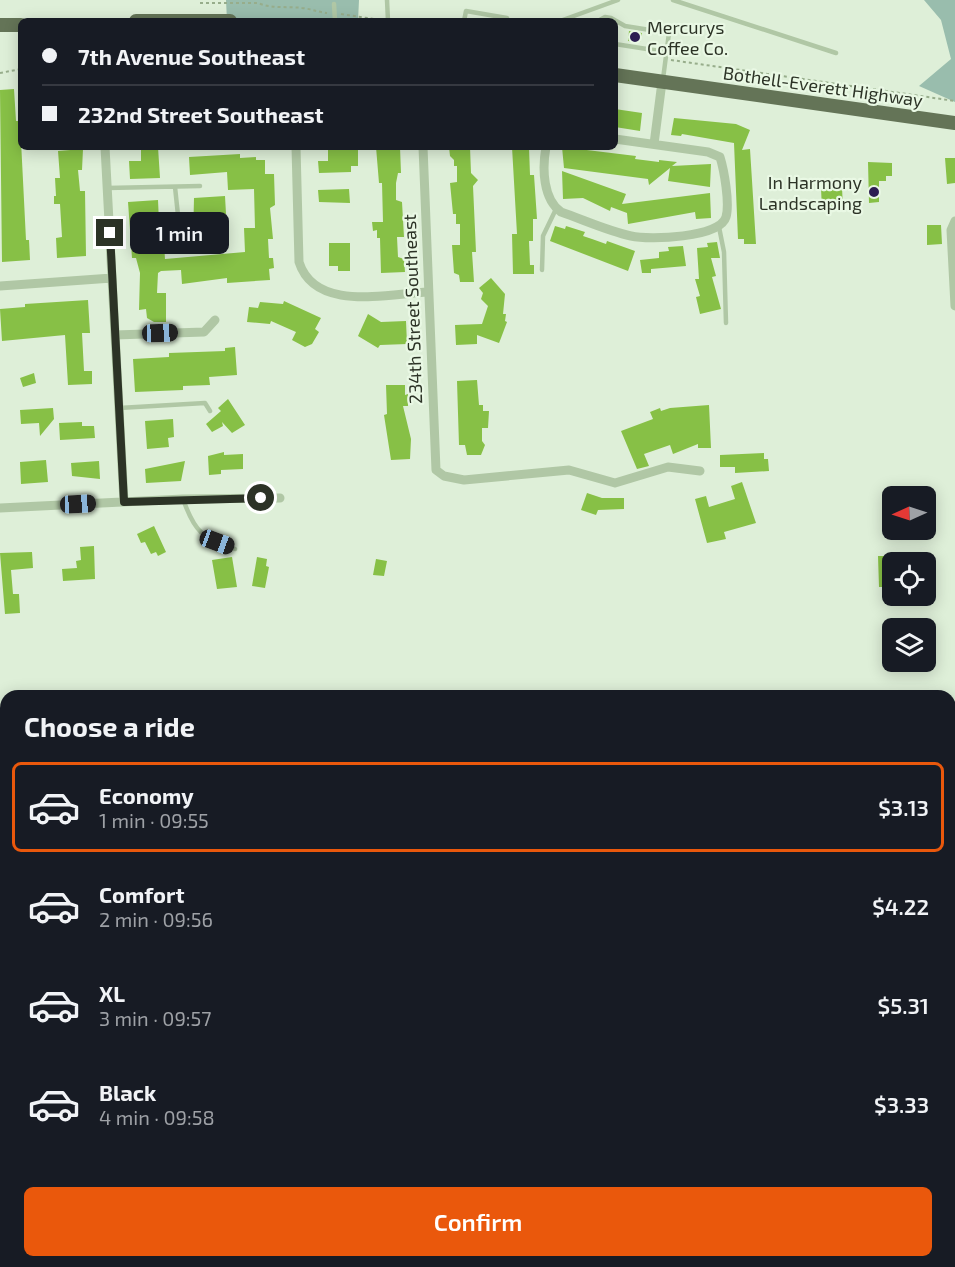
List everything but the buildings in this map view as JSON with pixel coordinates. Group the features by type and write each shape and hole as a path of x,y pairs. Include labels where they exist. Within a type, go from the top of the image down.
{"main road":[{"path":"0,25 18,25"},
{"name":"Bothell-Everett Highway","path":"618,75 955,123"}],"street":[{"path":"654,144 662,82"},
{"path":"546,150 547,197 554,207 630,236 645,238 707,232 719,226 726,217 724,171 720,157 708,152 618,139"},
{"path":"105,150 124,502"},
{"path":"296,150 299,262 303,273 312,284 332,295 428,292"},
{"name":"234th Street Southeast","path":"423,150 436,470 444,476 464,480 569,470 615,483 668,467 699,471"},
{"path":"955,221 951,230 954,246 955,306"},
{"path":"0,286 111,278"},
{"path":"115,335 204,332 215,320"},
{"path":"0,508 183,499 280,498"}],"lane":[{"path":"387,0 388,18"},
{"path":"568,18 618,0"},
{"path":"674,0 836,53"},
{"path":"334,4 335,18"},
{"path":"465,18 466,11 507,18"},
{"path":"618,22 625,26 669,33 662,82"},
{"path":"618,44 666,52"},
{"path":"107,188 200,186"},
{"path":"175,187 180,234"},
{"path":"542,270 543,236 554,207"},
{"path":"719,226 724,252 726,323"},
{"path":"119,408 205,403 210,411"},
{"path":"183,499 194,527 217,542 235,549"}],"path":[{"path":"200,3 258,3 365,18"},
{"path":"665,60 955,101"},
{"path":"0,73 18,70"}],"green space":[{"path":"226,0 359,0 358,18 227,18"},
{"path":"924,0 955,0 955,102 919,86 951,59 941,20"}],"place":[{"name":"Mercurys Coffee Co.","path":"635,37"},
{"name":"In Harmony Landscaping","path":"874,192"}],"route":[{"path":"110,233 124,502 261,498"}]}
